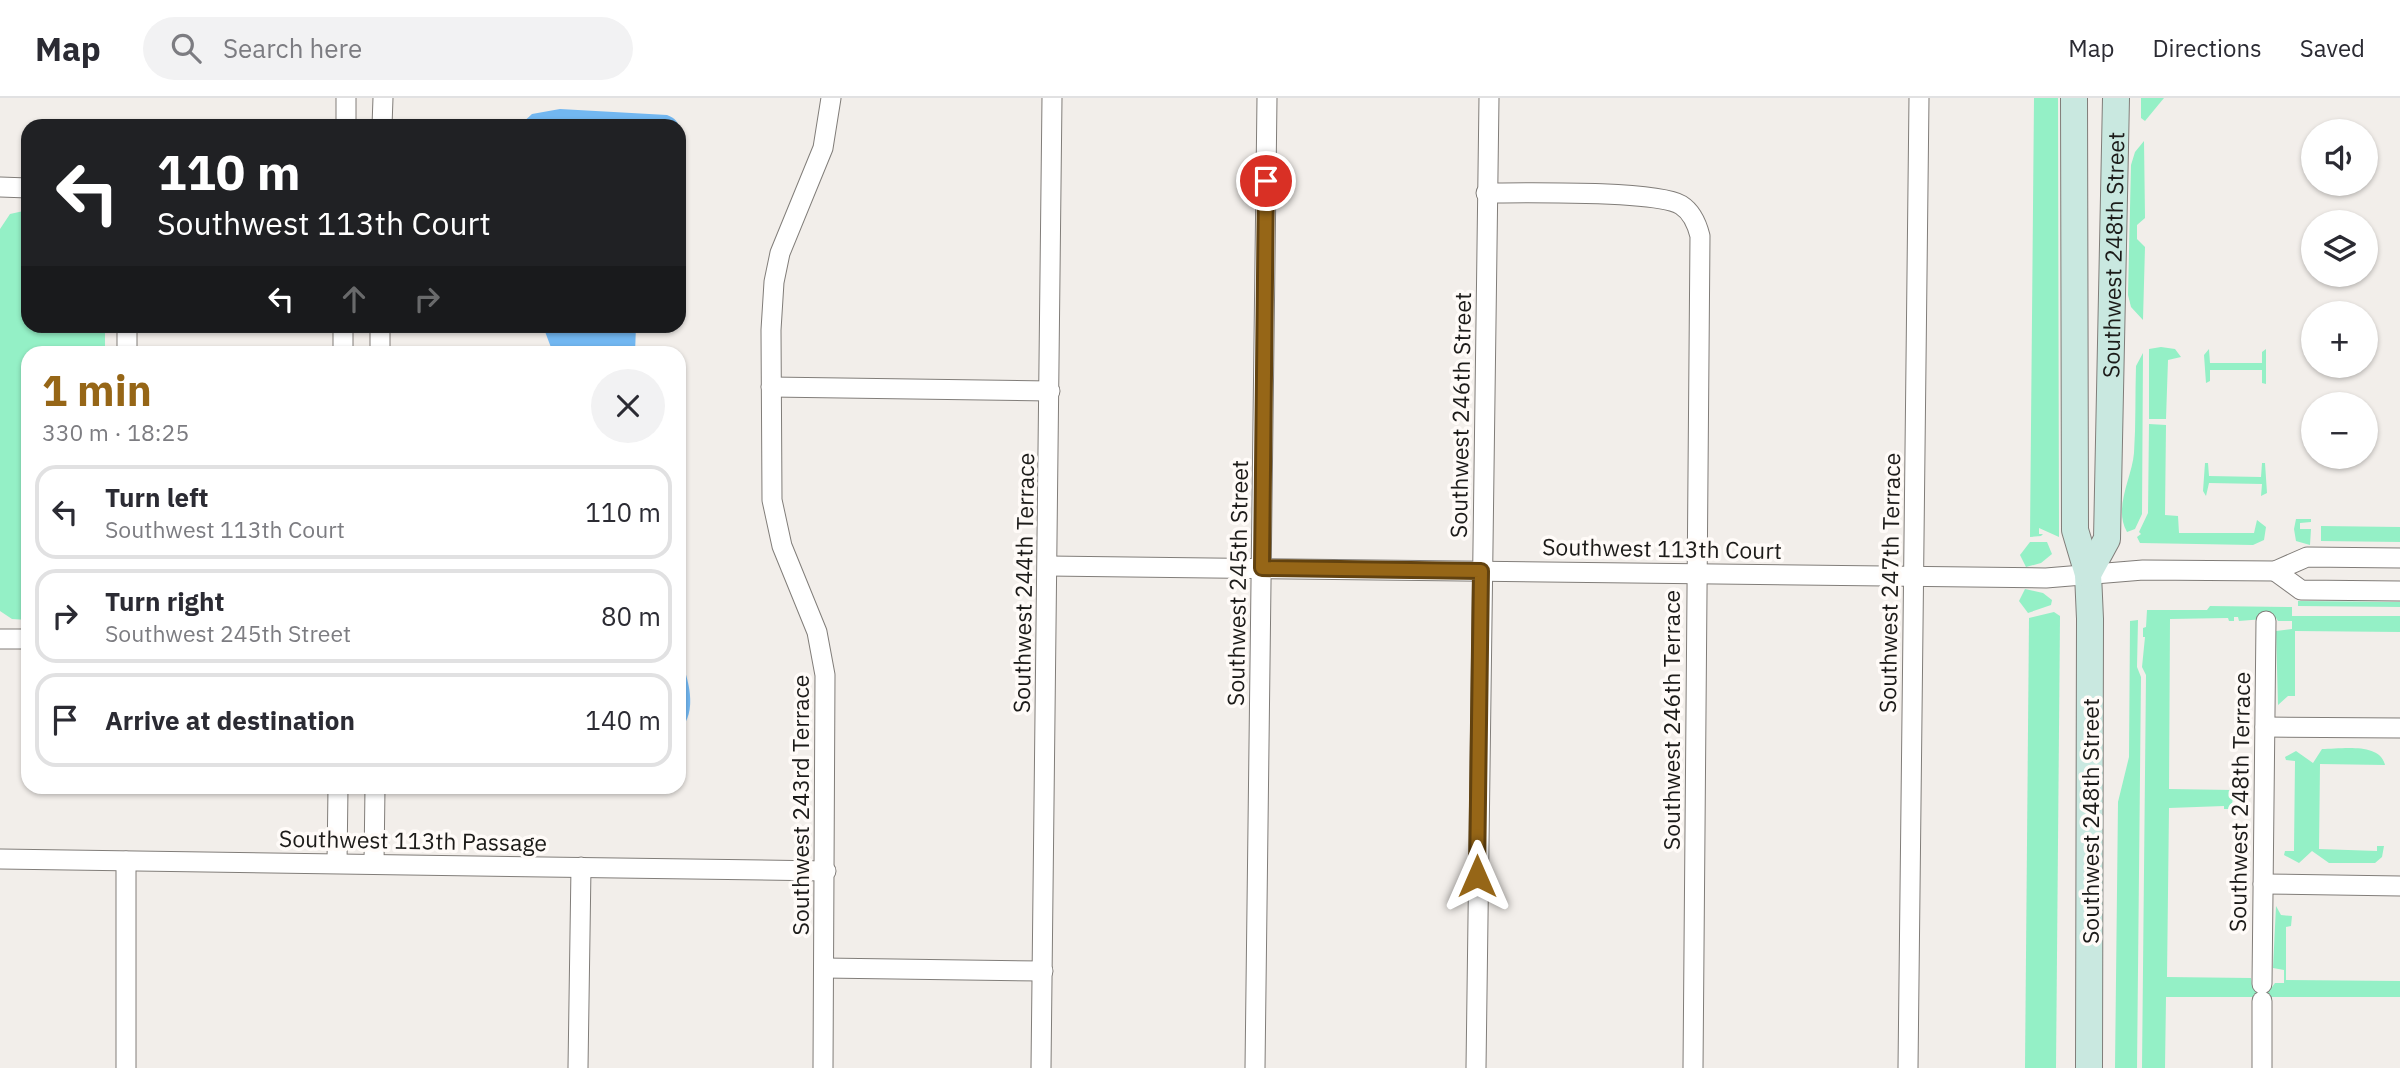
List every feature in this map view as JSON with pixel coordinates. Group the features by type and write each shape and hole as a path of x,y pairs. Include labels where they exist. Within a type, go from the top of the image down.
{"street":[{"path":"346,98 346,119"},
{"path":"383,98 383,119"},
{"name":"Southwest 243rd Terrace","path":"823,1068 827,726 824,664 817,632 789,566 776,522 770,479 774,282 788,228 823,148 831,98"},
{"name":"Southwest 244th Terrace","path":"1041,1068 1052,98"},
{"name":"Southwest 245th Street","path":"1255,1068 1267,98"},
{"name":"Southwest 246th Street","path":"1476,1068 1489,98"},
{"name":"Southwest 247th Terrace","path":"1908,1068 1919,98"},
{"name":"Southwest 248th Street","path":"2074,98 2075,530 2088,574 2089,1068"},
{"name":"Southwest 248th Street","path":"2088,574 2107,539 2116,98"},
{"path":"0,187 21,188"},
{"name":"Southwest 246th Terrace","path":"1486,193 1643,197 1673,201 1692,216 1702,247 1693,1068"},
{"path":"771,387 1050,391"},
{"name":"Southwest 113th Court","path":"1048,566 2046,578 2143,570 2275,571 2307,557 2400,558"},
{"path":"2275,571 2301,590 2400,591"},
{"name":"Southwest 248th Terrace","path":"2262,1068 2266,621"},
{"path":"0,639 21,639"},
{"path":"2265,727 2400,728"},
{"path":"337,863 338,794"},
{"path":"374,863 375,794"},
{"name":"Southwest 113th Passage","path":"0,859 826,871"},
{"path":"126,860 126,1068"},
{"path":"578,1068 581,867"},
{"path":"2263,884 2400,886"},
{"path":"824,968 1043,971"}],"green space":[{"path":"2034,98 2058,98 2059,537 2039,528 2039,534 2043,534 2041,536 2030,537"},
{"path":"2141,98 2164,98 2145,121 2141,118"},
{"path":"2144,141 2145,218 2137,225 2137,239 2145,247 2143,320 2131,307 2128,295 2131,165 2135,152"},
{"path":"21,212 21,333 105,333 105,346 21,346 21,620 12,619 0,611 0,229 10,214"},
{"path":"2149,349 2175,349 2181,357 2168,360 2166,419 2149,419"},
{"path":"2209,349 2210,363 2262,363 2262,352 2266,349 2266,384 2262,383 2262,370 2210,370 2210,381 2206,383 2204,355"},
{"path":"2143,353 2142,514 2135,529 2127,532 2122,513 2134,453 2136,366"},
{"path":"2149,424 2166,425 2165,515 2178,516 2179,533 2254,533 2257,520 2266,527 2264,540 2253,545 2140,543 2137,537 2141,534 2139,532 2148,513"},
{"path":"2205,463 2208,463 2209,476 2261,477 2262,463 2265,463 2267,493 2261,496 2262,484 2209,483 2206,496 2203,491"},
{"path":"2296,519 2311,519 2311,522 2300,523 2300,529 2311,529 2310,545 2296,541"},
{"path":"2321,526 2400,527 2400,542 2321,541"},
{"path":"2030,542 2047,542 2052,554 2041,563 2026,567 2020,555"},
{"path":"2025,589 2043,593 2052,600 2051,605 2028,613 2019,601"},
{"path":"2298,601 2400,602 2400,607 2298,606"},
{"path":"2210,606 2292,607 2292,616 2400,616 2400,632 2295,631 2295,696 2288,696 2278,705 2276,631 2292,629 2292,621 2278,621 2276,618 2239,621 2238,617 2234,617 2234,621 2229,621 2228,618 2170,619 2169,789 2233,790 2232,809 2224,809 2224,806 2169,808 2167,977 2251,978 2252,987 2272,987 2275,983 2284,983 2284,970 2273,968 2276,906 2281,915 2292,916 2291,926 2286,927 2286,980 2400,981 2400,997 2166,997 2165,1068 2142,1068 2146,675 2142,667 2145,637 2143,628 2146,627 2147,610 2207,610"},
{"path":"2054,612 2060,616 2056,1068 2025,1068 2029,618"},
{"path":"2138,620 2137,667 2141,677 2137,1068 2115,1068 2118,802 2129,757 2130,621"},
{"path":"2359,748 2376,753 2382,758 2385,765 2320,764 2319,849 2377,851 2377,846 2384,846 2382,857 2375,863 2329,863 2312,851 2299,863 2284,855 2285,851 2294,851 2295,761 2286,760 2285,757 2296,751 2313,763 2322,749"}],"water":[{"path":"560,109 667,115 674,119 527,119 532,114"},
{"path":"546,333 636,333 635,346 550,346"},
{"path":"686,673 690,694 686,721"}],"route":[{"path":"1266,181 1262,568 1481,571 1477,876"}]}
